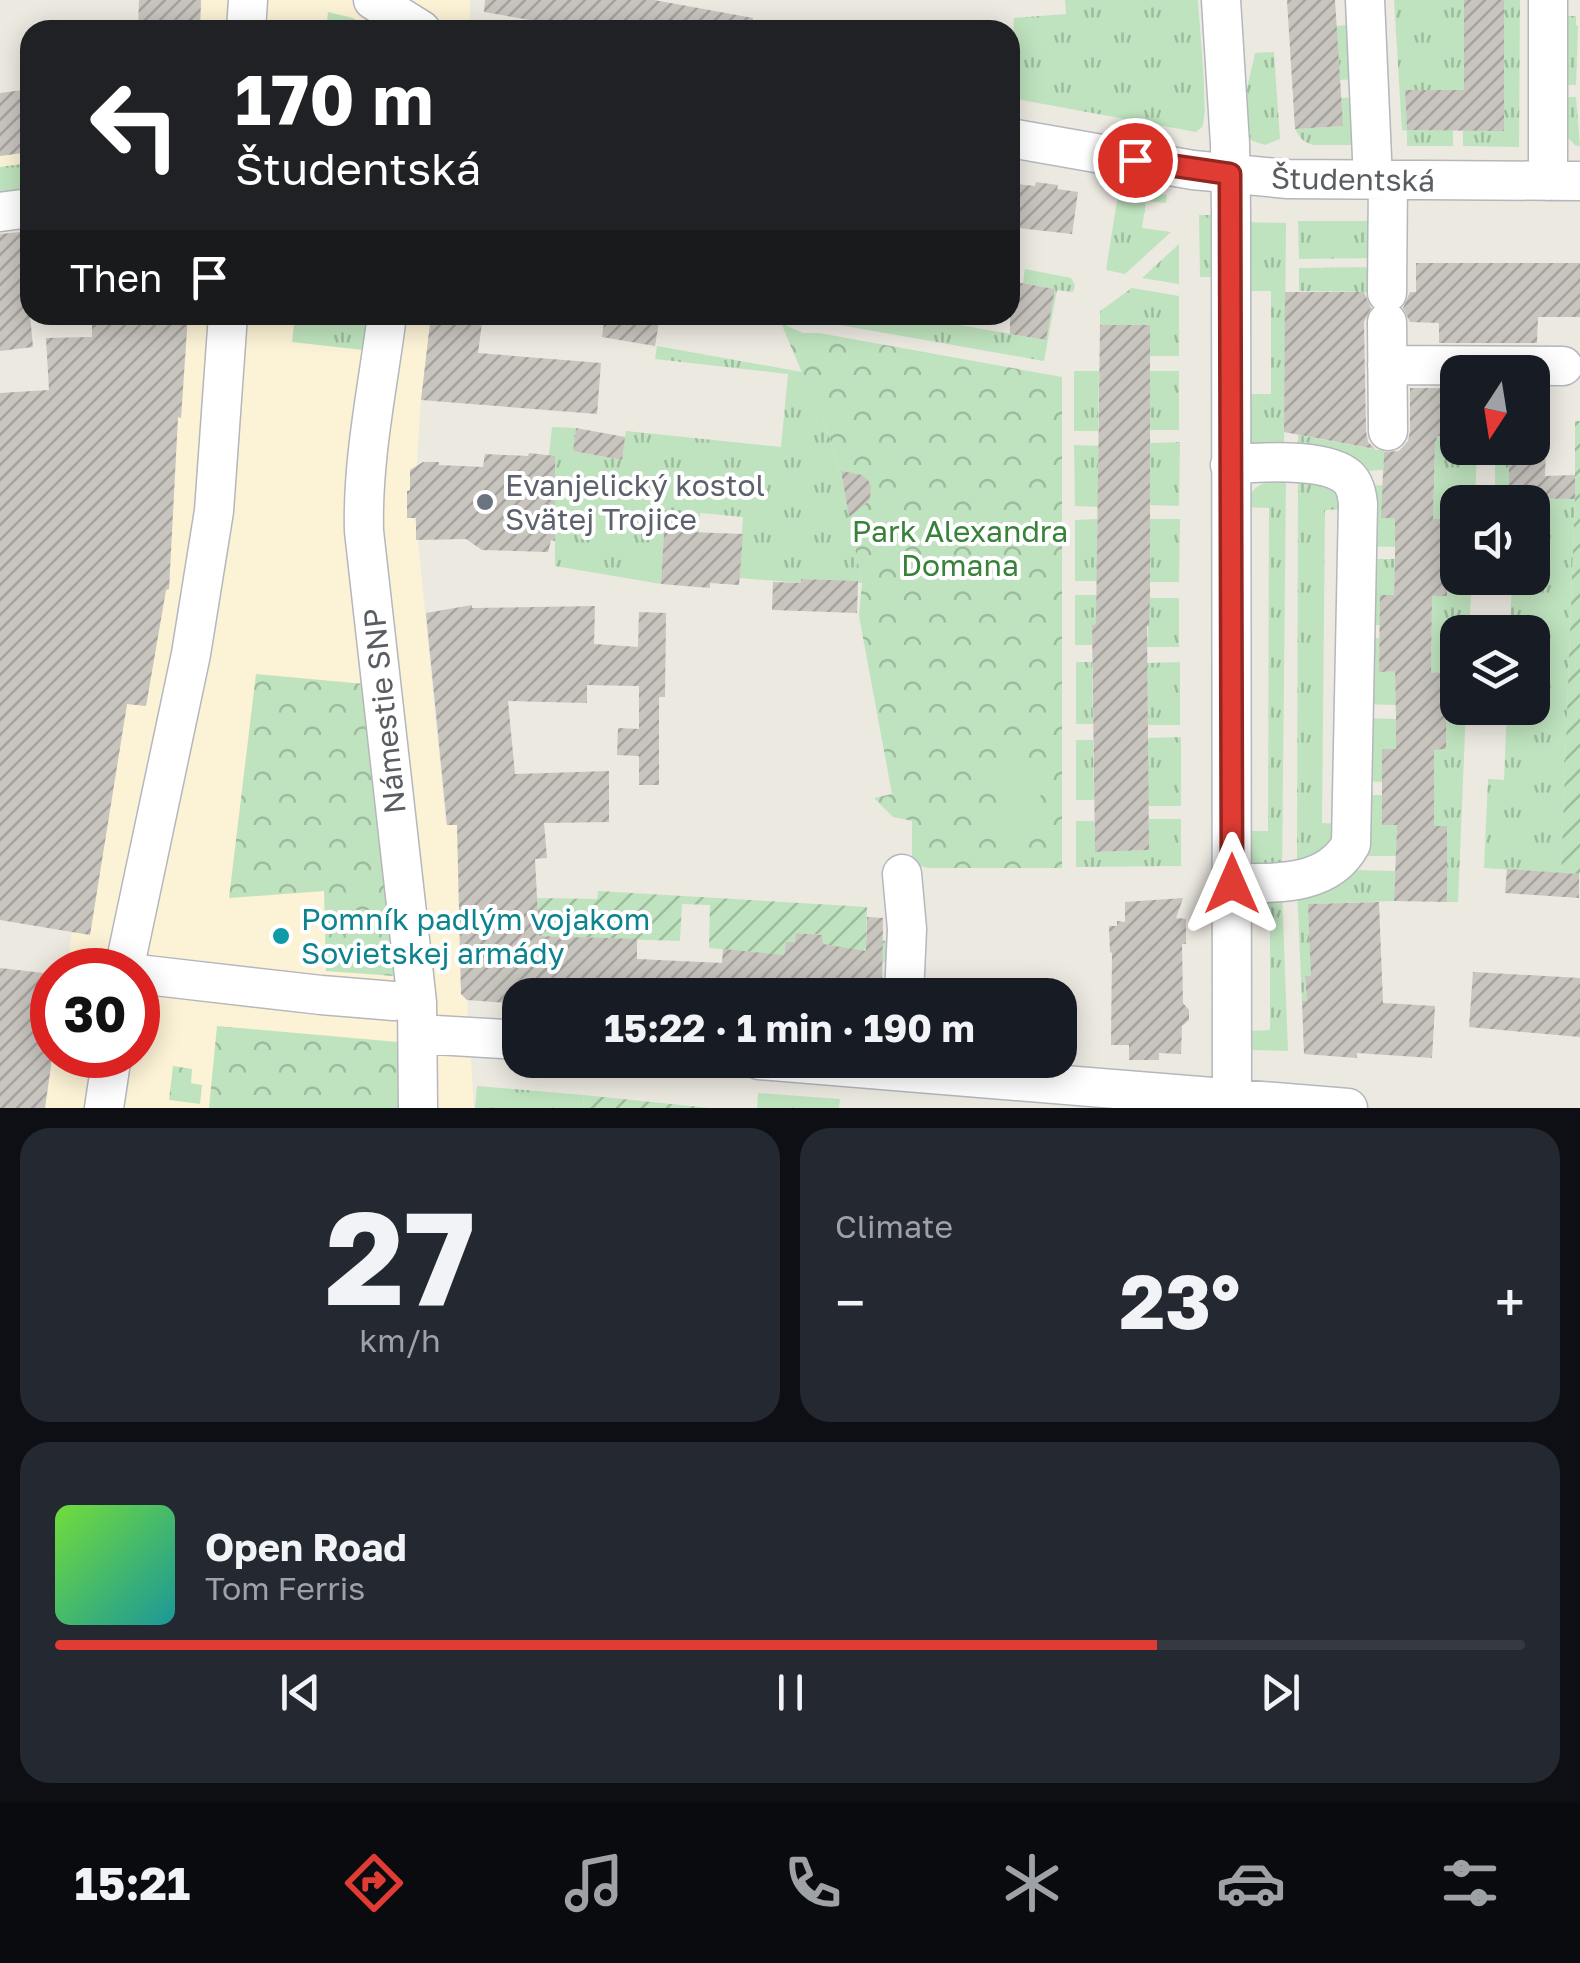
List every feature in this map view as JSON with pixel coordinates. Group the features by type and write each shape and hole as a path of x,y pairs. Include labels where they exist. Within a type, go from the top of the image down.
{"street":[{"path":"1221,0 1230,174 1232,1104"},
{"path":"1366,0 1387,307 1388,431"},
{"path":"1548,0 1564,181"},
{"name":"Študentská","path":"1020,140 1230,174 1288,179 1564,181"},
{"path":"129,948 191,654 212,529 227,325"},
{"name":"Námestie SNP","path":"387,325 363,504 364,531 417,1002 418,1108"},
{"path":"1387,365 1563,366"},
{"path":"1230,465 1292,463 1335,470 1353,485 1358,504 1351,844 1336,865 1320,873 1288,883 1232,884"},
{"path":"902,874 907,929 905,978"},
{"path":"160,977 394,1001"},
{"path":"418,1034 502,1039"},
{"path":"104,1108 109,1078"},
{"path":"1005,1078 1232,1104 1348,1108"}],"shaded area":[{"path":"201,0 470,0 469,20 200,20"},
{"path":"20,153 20,223 0,225 0,156"},
{"path":"187,325 430,325 415,490 407,491 418,526 416,538 446,824 457,825 461,993 467,1000 474,1108 45,1108 50,1078 160,1078 160,948 69,948 72,932 90,934 127,704 146,706 169,589"}],"green space":[{"path":"1065,0 1198,0 1204,87 1202,127 1196,132 1020,100 1020,20 1014,18 1066,14"},
{"path":"1394,0 1464,0 1464,90 1405,91 1407,130 1453,130 1453,146 1407,146 1407,131 1402,130"},
{"path":"1504,0 1520,0 1519,147 1463,146 1463,130"},
{"path":"328,12 356,20 327,20"},
{"path":"1565,16 1576,16 1578,26 1576,85 1565,85"},
{"path":"1357,24 1360,79 1340,80 1336,26"},
{"path":"1274,52 1280,139 1265,145 1250,140 1244,109 1255,53"},
{"path":"1362,97 1363,145 1314,145 1303,140 1295,129 1342,126 1341,98"},
{"path":"1565,97 1576,97 1580,146 1567,137"},
{"path":"20,164 20,193 0,196 0,167"},
{"path":"1119,188 1167,195 1166,203 1146,201 1142,228 1171,232 1125,274 1106,270"},
{"path":"1199,215 1220,215 1220,277 1200,277"},
{"path":"1298,221 1375,221 1374,258 1299,259"},
{"path":"1245,222 1286,223 1284,453 1253,445 1245,425 1244,394 1271,394 1271,291 1244,291"},
{"path":"1179,244 1179,284 1142,278"},
{"path":"1375,267 1375,292 1299,291 1299,268"},
{"path":"1025,269 1071,278 1075,285 1073,292 1057,290 1044,361 840,325 959,325 1045,340 1055,289 1023,283"},
{"path":"1132,288 1179,296 1179,356 1150,356 1149,325 1100,325 1100,311"},
{"path":"294,325 366,325 363,350 292,342"},
{"name":"Park Alexandra Domana","path":"782,325 803,333 1062,377 1062,868 928,868 912,863 912,821 893,817 874,798 892,794 859,616 862,583 847,507 860,509 871,488 862,475 842,478 830,439"},
{"path":"657,346 802,372 842,478 862,583 739,578 743,517 700,513 699,532 664,531 661,584 555,566 555,466 548,464 552,427 576,428 573,451 621,460 626,431 781,447 788,374 655,359"},
{"path":"1074,371 1099,371 1098,431 1074,431"},
{"path":"1150,371 1179,371 1179,430 1150,430"},
{"path":"1575,421 1580,421 1580,874 1561,873"},
{"path":"1298,435 1384,451 1383,470 1368,471 1363,464 1298,453"},
{"path":"1440,436 1440,465 1476,465 1476,485 1440,485 1440,519 1433,519 1435,443"},
{"path":"1180,442 1179,506 1150,505 1150,443"},
{"path":"1074,445 1098,446 1098,507 1075,506"},
{"path":"1495,465 1509,465 1509,485 1495,485"},
{"path":"1286,479 1282,875 1253,862 1245,831 1268,831 1269,508 1245,507 1260,485"},
{"path":"1298,479 1334,484 1350,509 1325,510 1322,823 1347,824 1337,844 1297,871"},
{"path":"1383,485 1382,518 1395,518 1395,547 1366,546 1368,486"},
{"path":"1550,499 1575,499 1561,873 1484,868 1488,779 1504,780 1506,725 1550,725 1550,615 1511,615 1511,595 1550,595"},
{"path":"1097,519 1097,581 1075,581 1075,520"},
{"path":"1149,519 1180,519 1179,582 1149,582"},
{"path":"1366,559 1395,559 1394,595 1380,625 1365,625"},
{"path":"1075,595 1097,595 1092,645 1075,645"},
{"path":"1471,595 1470,615 1440,615 1440,673 1431,673 1432,596"},
{"path":"1150,598 1179,598 1179,647 1147,647"},
{"path":"1364,638 1379,638 1379,671 1395,671 1396,705 1363,704"},
{"path":"1076,662 1092,662 1093,724 1076,724"},
{"path":"1180,662 1180,725 1148,725 1147,663"},
{"path":"256,674 365,684 394,976 326,971 324,891 229,898"},
{"path":"1362,718 1396,719 1396,749 1382,749 1382,782 1361,781"},
{"path":"1446,725 1465,725 1458,902 1447,902 1447,826 1434,826 1434,750 1446,749"},
{"path":"1181,737 1181,806 1148,806 1148,738"},
{"path":"1076,740 1093,740 1094,800 1076,800"},
{"path":"1002,761 1041,762 1040,835 1001,834"},
{"path":"1360,795 1382,795 1382,824 1397,825 1396,856 1358,856"},
{"path":"1149,819 1181,819 1181,866 1076,867 1076,821 1094,821 1096,852 1148,850"},
{"path":"1357,870 1395,871 1394,901 1309,904 1311,976 1305,977 1307,1001 1302,1001 1297,888"},
{"path":"598,891 867,907 866,940 893,941 891,963 830,958 822,935 797,933 795,942 786,942 784,955 709,948 710,905 682,904 680,941 539,936 537,898 597,899"},
{"path":"1282,891 1288,1051 1250,1050 1250,1031 1270,1030 1270,910 1251,909"},
{"path":"217,1026 398,1042 398,1108 209,1108"},
{"path":"173,1066 192,1069 191,1083 202,1085 200,1104 169,1100"},
{"path":"477,1086 584,1095 583,1108 475,1108"},
{"path":"758,1093 840,1099 839,1108 757,1108"},
{"path":"584,1095 710,1108 583,1108"}],"building":[{"path":"139,0 201,0 200,20 138,20"},
{"path":"485,0 654,0 753,18 530,20 484,12"},
{"path":"1287,0 1335,0 1343,126 1295,129"},
{"path":"1464,0 1504,0 1504,131 1407,130 1405,90 1464,90"},
{"path":"20,90 20,153 0,156 0,93"},
{"path":"1036,182 1058,185 1057,189 1078,192 1072,234 1020,228 1020,184 1035,186"},
{"path":"20,232 20,325 31,325 33,347 0,351 0,234"},
{"path":"1416,263 1580,263 1580,317 1538,317 1537,343 1439,343 1439,323 1410,322 1403,308 1410,292 1416,292"},
{"path":"1020,283 1055,289 1046,340 1010,334 1010,325 1020,325"},
{"path":"1285,292 1364,292 1371,308 1364,322 1366,431 1368,442 1375,449 1284,432"},
{"path":"92,325 187,325 169,589 146,706 127,704 90,935 0,920 0,393 49,390 46,338 92,337"},
{"path":"430,325 482,325 478,353 601,363 597,414 421,400"},
{"path":"604,325 658,325 655,346 602,337"},
{"path":"1100,325 1150,325 1149,850 1095,852 1092,625 1096,624"},
{"path":"1410,388 1440,388 1433,519 1440,519 1440,595 1447,596 1432,596 1431,673 1440,672 1440,725 1446,725 1446,749 1434,750 1434,826 1447,826 1447,902 1394,901 1397,825 1382,825 1382,749 1396,749 1395,671 1379,672 1380,595 1394,595 1395,559 1395,518 1381,518 1384,452 1399,451 1408,441"},
{"path":"576,428 625,437 622,460 573,451"},
{"name":"Evanjelický kostol Svätej Trojice","path":"485,454 555,456 555,541 551,540 548,552 482,550 466,539 416,540 416,518 407,518 410,470 423,462 483,467"},
{"path":"1509,465 1545,465 1545,476 1575,475 1575,499 1550,499 1550,485 1509,485"},
{"path":"841,471 862,475 871,487 866,504 849,517"},
{"path":"664,531 743,534 739,585 710,583 710,588 661,584"},
{"path":"801,579 858,581 857,613 772,610 773,582 801,583"},
{"path":"472,605 595,606 594,644 638,647 639,612 666,613 665,697 659,697 659,785 639,785 639,756 617,755 618,728 639,729 639,686 587,685 587,703 508,701 515,774 609,771 609,822 544,823 547,858 535,859 539,936 637,939 637,959 722,963 723,949 784,955 786,942 795,942 796,933 822,935 823,944 866,951 867,917 883,918 882,978 502,978 502,1003 467,1000 461,994 457,825 447,825 426,613"},
{"path":"1507,869 1579,874 1579,898 1505,893"},
{"path":"1183,898 1176,918 1186,919 1186,944 1182,944 1183,1003 1189,1010 1189,1020 1182,1026 1181,1054 1159,1053 1159,1060 1129,1060 1129,1045 1111,1045 1109,926 1125,922 1125,902"},
{"path":"1379,902 1383,1003 1435,1006 1432,1058 1304,1054 1302,1001 1307,1001 1305,976 1311,976 1308,904"},
{"path":"0,968 30,971 30,1078 49,1078 45,1108 0,1108"},
{"path":"1473,972 1580,978 1580,1037 1469,1027"}],"place":[{"name":"Evanjelický kostol Svätej Trojice","path":"485,502"},
{"name":"Pomník padlým vojakom Sovietskej armády","path":"281,936"}],"route":[{"path":"1135,160 1230,174 1232,884"}]}
